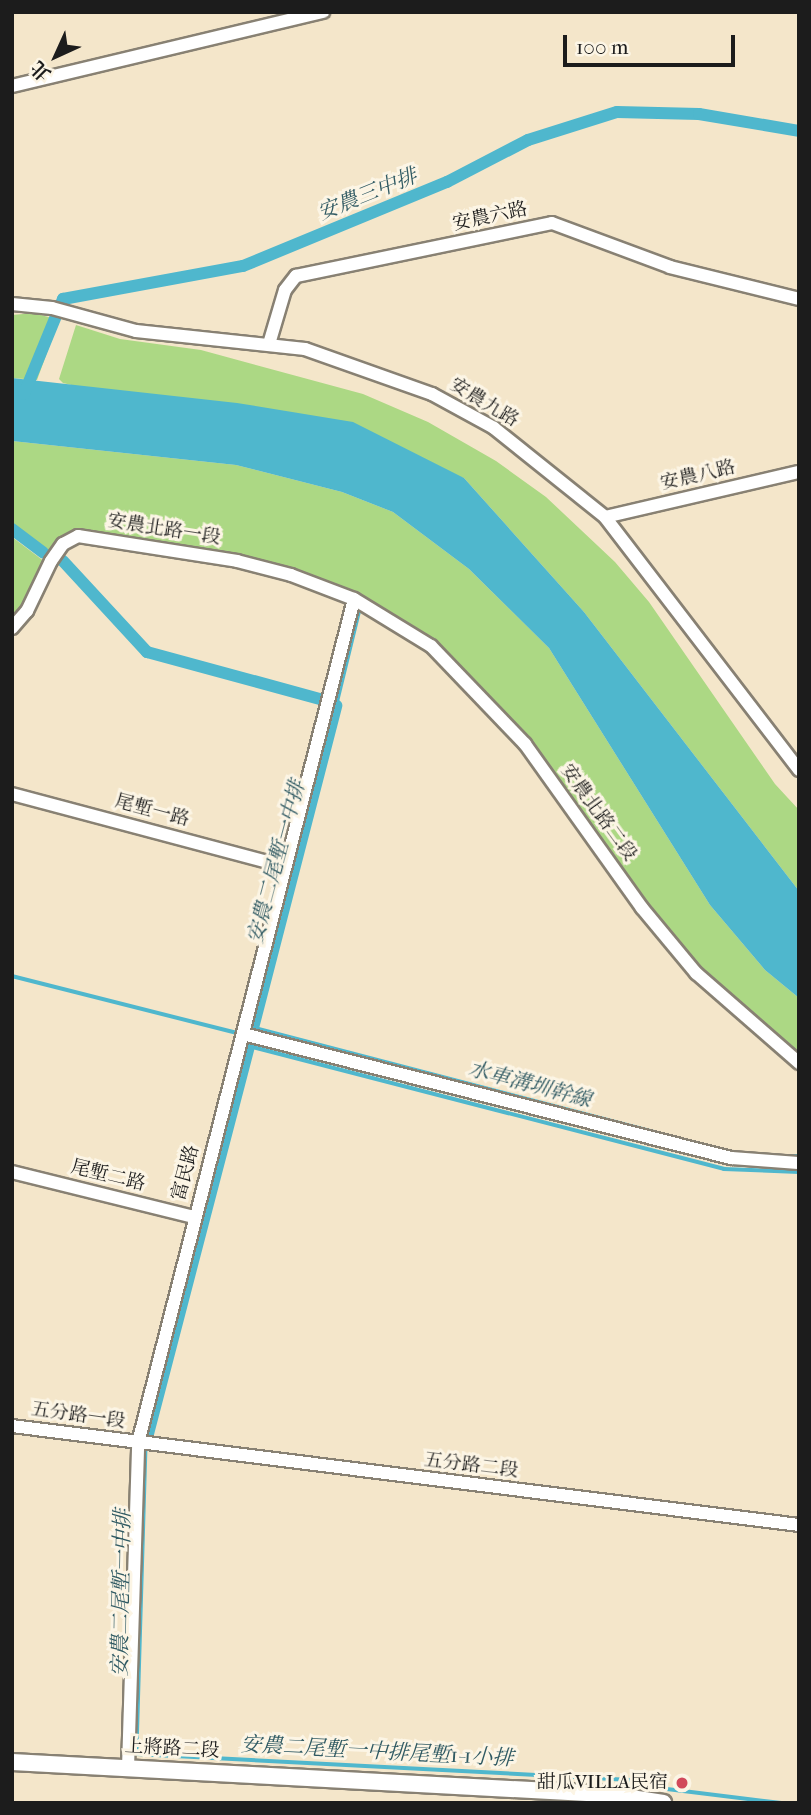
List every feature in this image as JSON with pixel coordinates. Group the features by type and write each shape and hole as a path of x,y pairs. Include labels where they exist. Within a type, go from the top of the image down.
{"main road":[{"name":"上將路二段","path":"12,1762 580,1793 663,1803"}],"street":[{"path":"12,86 295,15 323,12"},
{"name":"安農六路","path":"269,344 285,290 296,276 552,223 670,267 799,299"},
{"name":"安農九路","path":"12,304 52,308 136,331 269,344 366,368 432,394 494,428 605,517 799,769"},
{"name":"安農八路","path":"605,517 799,472"},
{"name":"安農北路一段","path":"12,628 27,611 51,561 63,544 78,536 237,561 291,575 354,600"},
{"name":"富民路","path":"128,1768 138,1443 243,1034 283,866 354,600"},
{"name":"安農北路二段","path":"354,600 431,646 459,675 525,744 642,908 696,973 799,1063"},
{"name":"尾塹一路","path":"12,794 283,866"},
{"path":"243,1034 731,1158 799,1163"},
{"name":"尾塹二路","path":"12,1172 194,1217"},
{"name":"五分路一段","path":"12,1426 138,1443"},
{"name":"五分路二段","path":"138,1443 799,1525"}],"green space":[{"path":"34,313 59,320 37,380 12,378 12,315"},
{"path":"76,325 120,339 201,350 363,394 428,422 496,461 546,497 615,562 649,602 775,784 799,810 799,891 584,612 464,478 63,383 59,379"},
{"path":"12,441 236,465 342,492 393,512 469,569 549,648 710,905 765,970 799,998 799,1063 696,973 525,744 431,646 354,599 291,575 78,536 55,555 12,525"},
{"path":"12,537 49,565 12,628"}],"water":[{"path":"12,378 237,403 353,422 464,478 584,612 799,891 799,998 765,970 710,905 549,648 469,569 393,512 342,492 236,465 12,441"}],"waterway":[{"name":"安農三中排","path":"24,394 63,299 243,266 447,182 528,140 617,112 699,114 799,131"},
{"name":"安農二尾塹一中排","path":"12,529 43,552"},
{"name":"安農二尾塹一中排","path":"63,561 147,652 320,699"},
{"path":"336,706 359,612"},
{"name":"安農二尾塹一中排","path":"253,1028 336,706"},
{"name":"水車溝圳幹線","path":"12,976 234,1032"},
{"name":"水車溝圳幹線","path":"255,1028 653,1132"},
{"path":"249,1046 724,1169 799,1172"},
{"path":"148,1434 249,1046"},
{"name":"水車溝圳幹線","path":"783,1156 799,1156"},
{"name":"安農二尾塹一中排尾塹1-1小排","path":"146,1446 137,1754 630,1780 651,1787 781,1803"}],"place":[{"name":"甜瓜VILLA民宿","path":"682,1783"}]}
